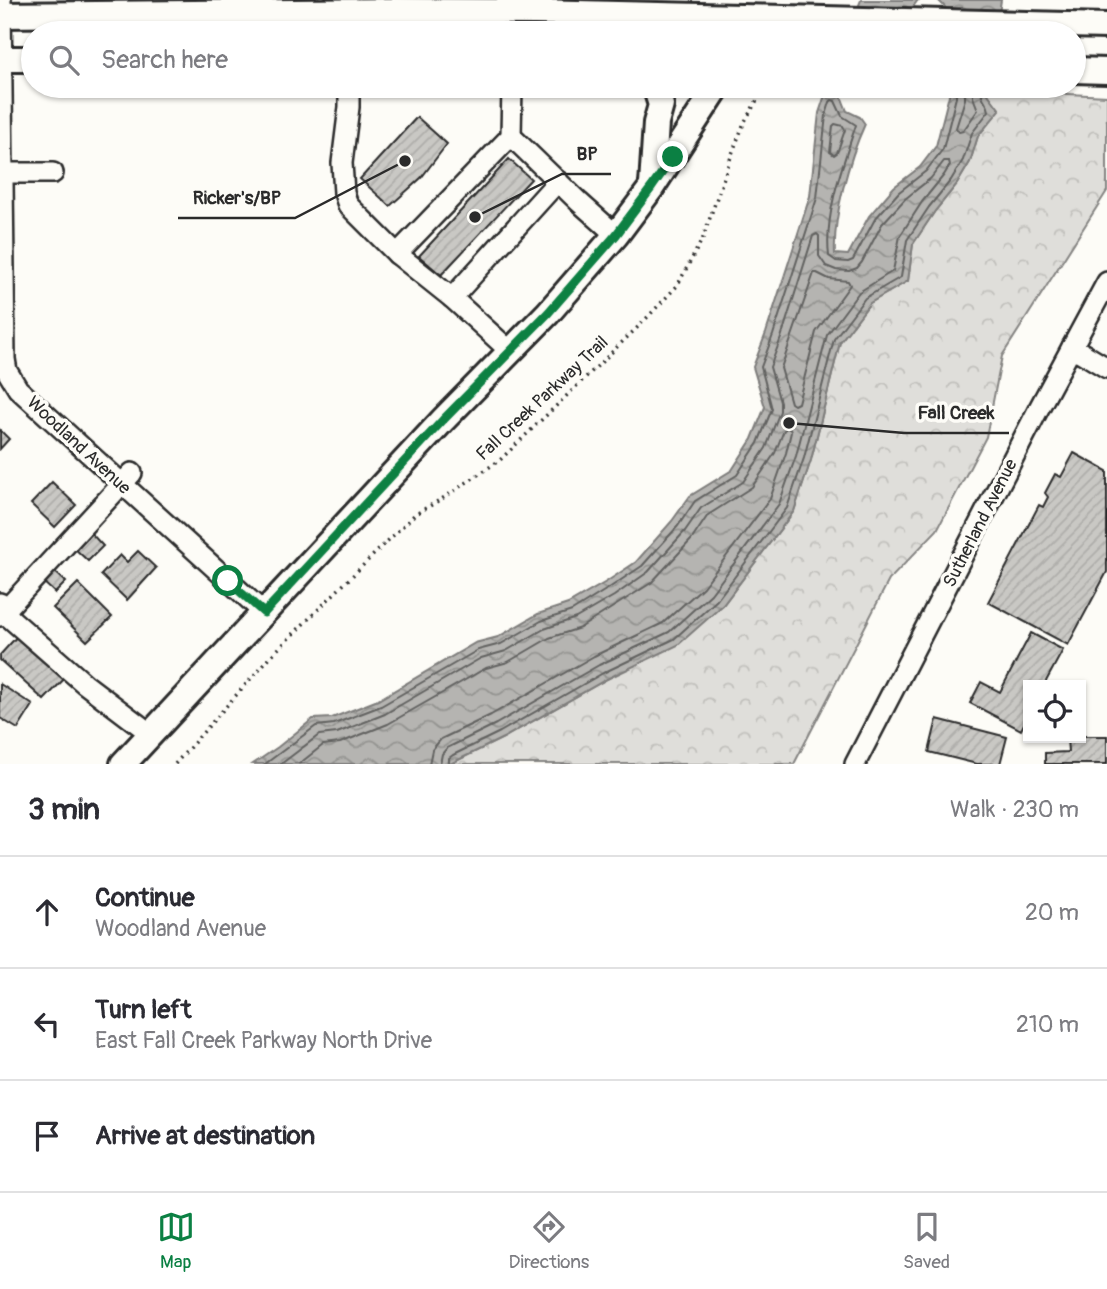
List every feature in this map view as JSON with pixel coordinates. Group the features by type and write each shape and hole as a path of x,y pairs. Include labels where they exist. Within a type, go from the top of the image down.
{"main road":[{"path":"1,10 394,10 905,21"},
{"path":"1086,25 1107,26"},
{"path":"1,59 21,59"},
{"path":"1086,70 1107,71"},
{"path":"652,187 656,123 661,105 659,98"},
{"path":"123,764 450,413 548,313 616,235 652,187 710,98"}],"street":[{"name":"Woodland Avenue","path":"1,10 2,319 7,371 18,388 127,479 264,613"},
{"path":"349,98 342,163 344,193 348,205 397,254 452,298 510,351"},
{"path":"397,254 512,136 512,98"},
{"path":"512,136 616,235"},
{"path":"3,173 53,173"},
{"path":"452,298 558,181"},
{"name":"Sutherland Avenue","path":"855,764 1107,282"},
{"path":"1072,347 1107,368"},
{"path":"127,479 2,610 85,684 151,734"}],"path":[{"name":"Fall Creek Parkway Trail","path":"175,764 271,656 414,515 445,498 500,460 677,286 703,238 744,123 758,98"}],"green space":[{"path":"1107,96 1107,191 1002,356 986,437 937,530 889,580 794,764 450,764 503,738 607,679 723,605 794,511 811,460 840,342 870,303 908,281 913,244 957,184 970,162 978,136 999,110 991,98"}],"water":[{"path":"861,0 918,0 906,16 896,21 853,21"},
{"path":"938,0 1001,0 998,21 947,21 945,7"},
{"path":"824,98 842,98 847,111 860,117 865,124 843,188 837,223 835,254 848,255 869,216 894,187 920,167 936,146 948,98 991,98 1000,110 978,136 970,162 957,184 913,244 908,281 870,303 840,342 811,460 794,511 723,605 678,645 607,679 503,738 450,764 253,764 313,719 332,718 378,700 475,643 498,637 538,614 568,604 606,582 636,562 690,496 732,470 752,439 765,407 753,367 810,196 819,113"}],"building":[{"path":"417,117 447,144 421,178 390,206 360,179"},
{"path":"509,159 531,179 441,275 419,256"},
{"path":"0,430 9,439 0,449"},
{"path":"1074,453 1107,471 1107,572 1068,645 988,602 1039,505 1043,507 1048,497 1045,493 1055,474 1061,477"},
{"path":"52,482 76,505 55,527 31,504"},
{"path":"89,531 103,546 88,561 73,547"},
{"path":"138,551 156,568 127,600 101,575 120,555 127,562"},
{"path":"52,569 66,582 55,593 42,581"},
{"path":"78,583 112,617 87,641 53,608"},
{"path":"20,633 67,676 44,700 0,660 0,655"},
{"path":"1031,633 1063,650 1047,680 1023,680 1021,730 970,703 981,682 1000,692"},
{"path":"0,684 33,705 18,729 0,718"},
{"path":"937,719 1007,737 1000,764 977,764 929,752"},
{"path":"1086,736 1107,736 1107,764 1045,764 1045,753 1068,752 1067,743 1086,743"}],"place":[{"name":"Ricker's/BP","path":"405,161"},
{"name":"BP","path":"475,217"},
{"name":"Fall Creek","path":"789,423"}],"route":[{"path":"228,581 264,613 443,420 548,313 616,235 673,157"}]}
